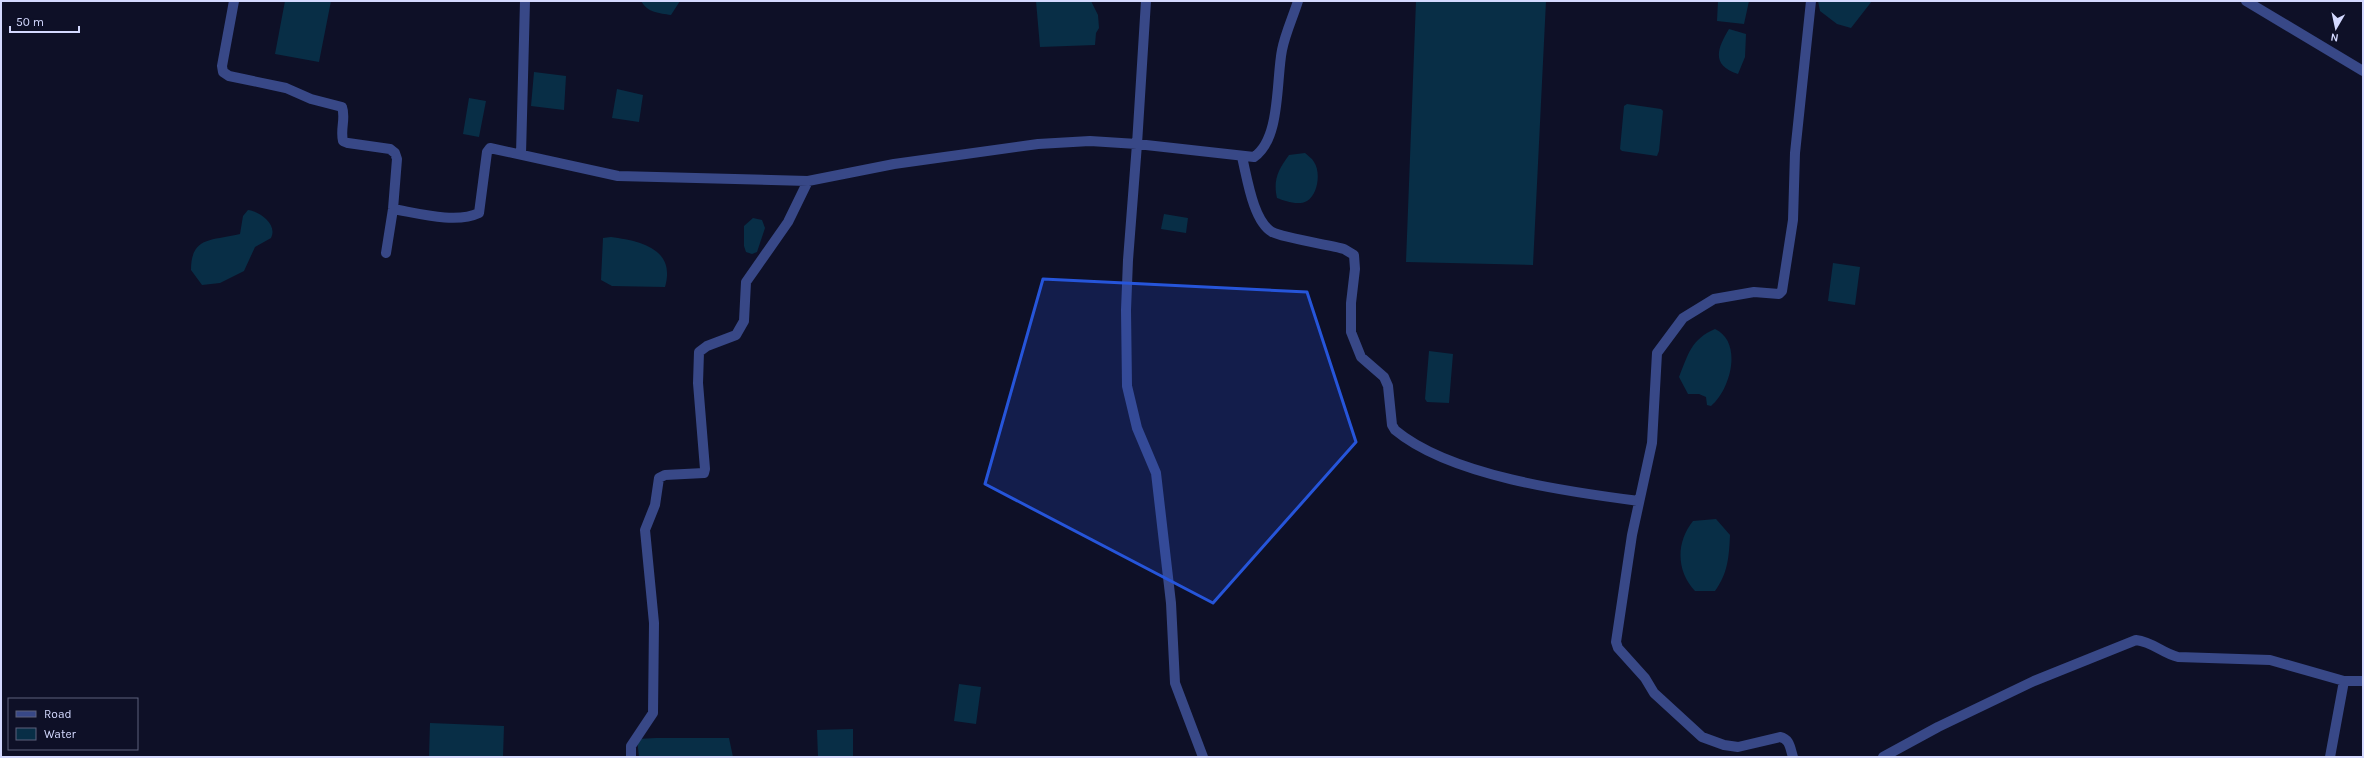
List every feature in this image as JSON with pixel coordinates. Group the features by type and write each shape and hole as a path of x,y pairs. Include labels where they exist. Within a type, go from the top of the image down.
{"street":[{"path":"234,1 222,66 223,72 229,76 286,88 311,99 342,107 344,113 341,135 343,141 390,149 395,153 397,159 394,209 386,253"},
{"path":"521,154 525,1"},
{"path":"1146,1 1128,260 1127,386 1137,428 1156,473 1171,603 1175,683 1203,757"},
{"path":"394,209 441,217 475,215 480,210 487,152 490,148 496,148 618,176 808,181 894,164 1038,144 1090,141 1137,144 1242,157 1254,157 1263,151 1268,140 1279,84 1282,50 1298,1"},
{"path":"1793,757 1788,741 1785,738 1780,737 1738,747 1724,745 1702,737 1654,693 1645,678 1618,648 1616,636 1639,501 1652,443 1657,353 1683,318 1714,299 1754,292 1774,295 1779,294 1782,291 1793,220 1795,153 1811,1"},
{"path":"2246,1 2363,71"},
{"path":"1242,157 1257,214 1263,224 1273,233 1344,249 1354,255 1355,269 1351,303 1351,332 1361,357 1384,377 1388,386 1392,425 1395,430 1428,450 1455,463 1485,472 1586,494 1639,501"},
{"path":"631,757 631,746 653,713 654,623 646,530 655,505 659,478 665,475 704,473 705,469 698,383 699,352 707,346 736,335 744,321 746,282 788,222 808,181"},
{"path":"1883,757 1890,751 2034,681 2136,640 2151,643 2165,654 2178,657 2270,660 2344,681 2363,681"},
{"path":"2330,757 2344,681"}],"highlighted area":[{"path":"1043,279 1307,292 1356,442 1213,603 985,484"}],"water":[{"path":"285,1 331,1 319,62 275,54"},
{"path":"641,1 680,1 671,15 650,10"},
{"path":"1036,1 1091,1 1098,15 1099,28 1096,33 1095,45 1040,47"},
{"path":"1416,1 1546,1 1533,265 1406,262"},
{"path":"1718,1 1749,1 1744,24 1717,21"},
{"path":"1818,1 1872,1 1851,28 1837,24 1820,11"},
{"path":"1729,29 1746,34 1745,57 1738,74 1724,66 1720,61 1719,56 1719,50"},
{"path":"534,72 566,76 564,110 531,106"},
{"path":"617,89 643,95 639,122 612,118"},
{"path":"469,98 486,101 479,137 463,134"},
{"path":"1627,104 1661,109 1663,111 1659,151 1657,156 1622,151 1620,149 1624,106"},
{"path":"1305,153 1311,158 1316,166 1318,177 1314,194 1307,201 1300,203 1277,198 1276,180 1279,170 1289,155"},
{"path":"248,210 257,213 270,223 272,228 271,238 255,247 244,271 220,283 202,285 191,270 192,259 195,251 205,242 240,234 243,216"},
{"path":"1164,214 1188,218 1186,233 1161,229"},
{"path":"753,218 762,220 765,228 757,252 752,254 746,252 744,246 744,226"},
{"path":"611,237 634,241 653,249 661,256 665,264 667,274 665,287 612,286 601,280 603,238"},
{"path":"1833,263 1860,267 1855,305 1828,301"},
{"path":"1715,329 1724,335 1729,344 1731,366 1724,389 1711,406 1707,405 1706,397 1699,394 1688,394 1679,377 1691,348 1707,333"},
{"path":"1429,351 1453,354 1449,403 1427,402 1425,399"},
{"path":"1716,519 1730,535 1728,558 1723,578 1715,591 1695,591 1684,575 1680,556 1683,538 1693,521"},
{"path":"959,684 981,687 976,724 954,721"},
{"path":"430,723 504,726 503,757 429,757"},
{"path":"853,729 853,757 818,757 817,730"},
{"path":"729,738 733,757 639,757 637,739"}]}
